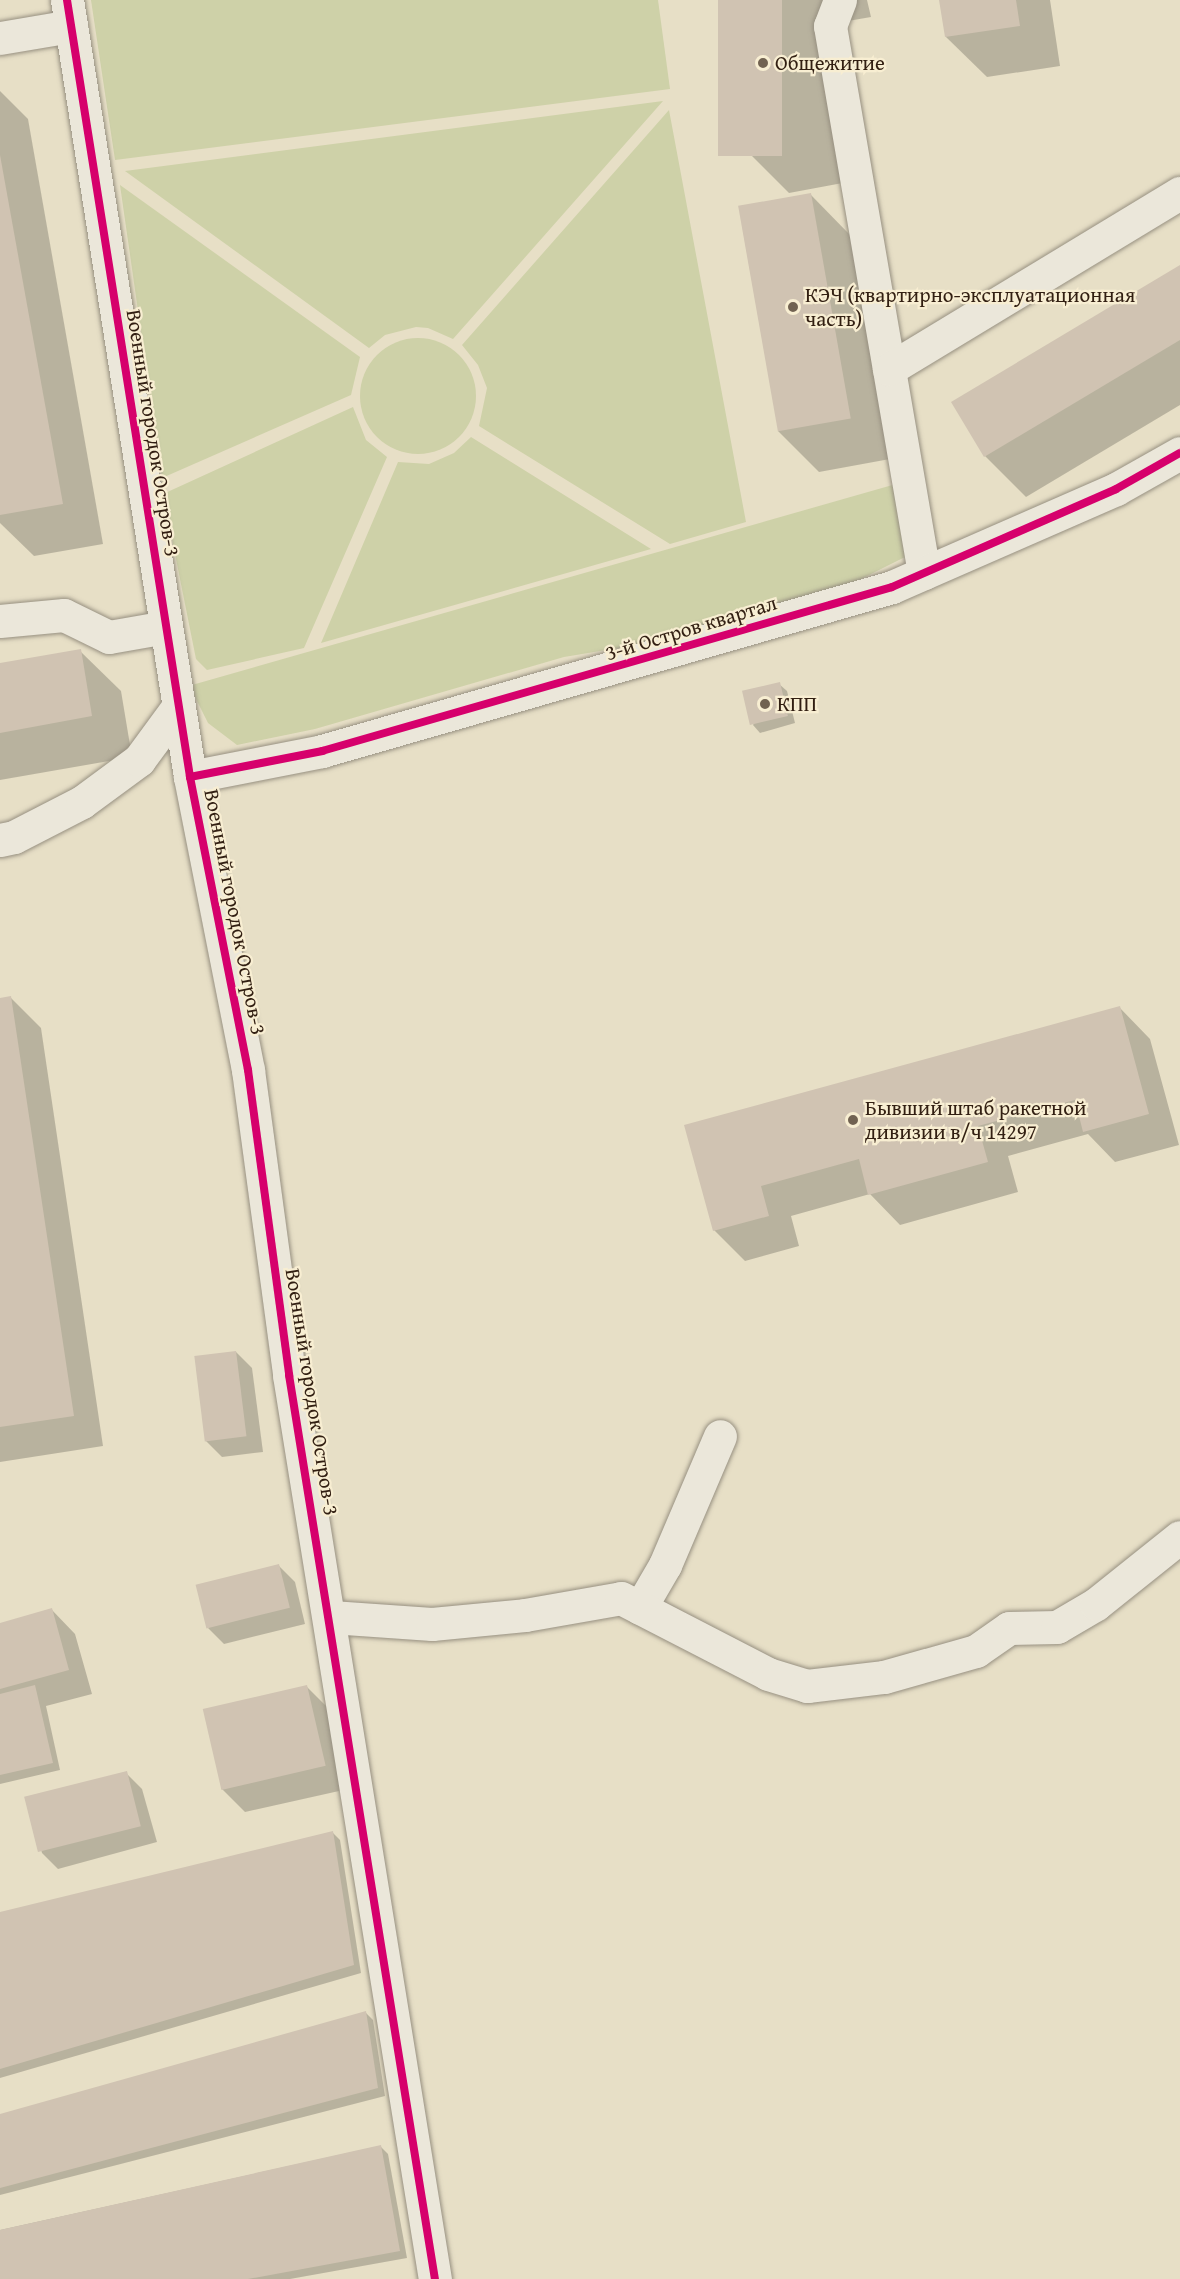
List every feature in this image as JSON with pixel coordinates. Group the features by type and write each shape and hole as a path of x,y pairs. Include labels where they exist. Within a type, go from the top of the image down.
{"street":[{"path":"840,0 830,26 924,573"},
{"path":"0,38 69,13"},
{"name":"Военный городок Остров-3","path":"69,13 178,707 248,1070 289,1375 331,1617 385,1988 435,2279"},
{"path":"889,369 1180,192"},
{"name":"3-й Остров квартал","path":"190,777 322,752 892,587 1116,489 1180,453"},
{"path":"0,621 64,615 109,637 166,627"},
{"path":"0,840 82,802 139,760 178,707"},
{"path":"640,1608 665,1565 720,1436"},
{"path":"331,1617 432,1624 525,1615 621,1598 768,1674 807,1686 884,1677 976,1651 1010,1628 1057,1627 1096,1604 1180,1537"}],"green space":[{"path":"91,0 658,0 670,89 115,160"},
{"path":"663,101 453,339 428,328 416,327 385,335 369,348 125,171"},
{"path":"669,110 746,522 670,544 479,426 487,388 478,365 462,345"},
{"path":"120,185 360,357 351,395 162,478"},
{"path":"418,338 440,342 459,355 472,374 476,396 472,418 459,437 440,450 418,454 396,450 377,437 364,418 360,396 364,374 377,355 396,342"},
{"path":"353,407 366,440 387,457 304,648 207,670 196,659 163,494"},
{"path":"471,437 651,549 321,643 398,462 429,464 454,453"},
{"path":"896,484 909,555 775,622 564,657 315,729 237,745 208,723 194,695 192,685"}],"building":[{"path":"718,0 782,0 782,156 718,156"},
{"path":"939,0 1016,0 1020,26 945,37"},
{"path":"0,155 63,504 0,515"},
{"name":"КЭЧ (квартирно-эксплуатационная часть)","path":"811,193 851,419 778,431 738,206"},
{"path":"1180,265 1180,340 984,457 951,402"},
{"path":"81,649 92,716 0,733 0,663"},
{"name":"КПП","path":"780,682 788,716 750,725 742,691"},
{"path":"11,996 74,1416 0,1427 0,998"},
{"name":"Бывший штаб ракетной дивизии в/ч 14297","path":"1120,1006 1149,1114 1083,1132 1075,1100 978,1126 988,1162 868,1195 859,1159 761,1186 769,1216 713,1231 684,1125"},
{"path":"236,1351 246,1436 205,1441 194,1356"},
{"path":"279,1564 290,1608 206,1628 196,1585"},
{"path":"52,1608 69,1670 0,1689 0,1623"},
{"path":"35,1685 53,1763 0,1775 0,1694"},
{"path":"307,1685 326,1766 221,1790 203,1709"},
{"path":"127,1771 141,1826 38,1852 24,1797"},
{"path":"333,1831 354,1965 0,2069 0,1912"},
{"path":"366,2011 378,2088 0,2188 0,2114"},
{"path":"381,2145 400,2251 248,2279 0,2279 0,2230"}],"cycle path":[{"path":"67,0 190,777 248,1070 289,1375 435,2279"},
{"path":"190,777 322,751 892,587 1116,489 1180,453"}],"place":[{"name":"Общежитие","path":"763,63"},
{"name":"КЭЧ (квартирно-эксплуатационная часть)","path":"793,307"},
{"name":"КПП","path":"765,704"},
{"name":"Бывший штаб ракетной дивизии в/ч 14297","path":"853,1120"}]}
